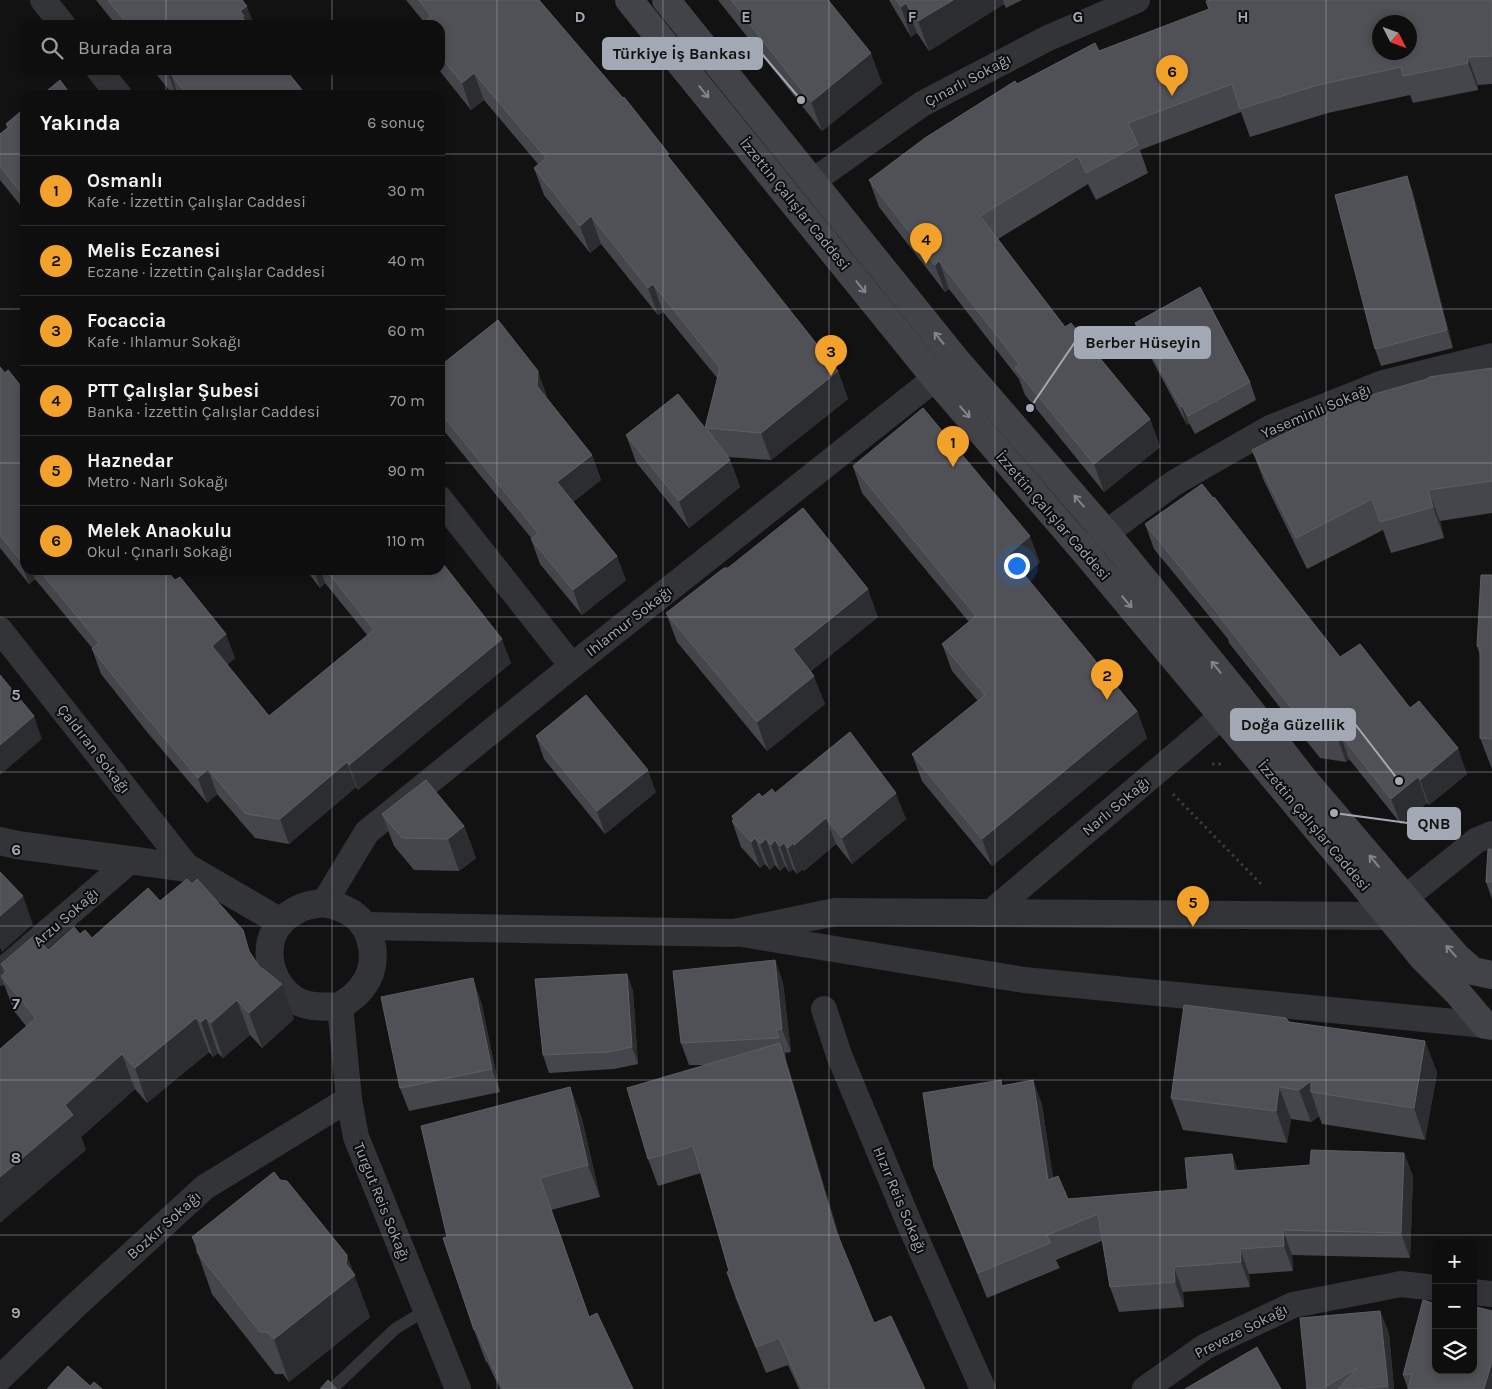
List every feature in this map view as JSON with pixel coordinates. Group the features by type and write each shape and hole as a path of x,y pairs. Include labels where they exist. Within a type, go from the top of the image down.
{"main road":[{"name":"İzzettin Çalışlar Caddesi","path":"629,0 935,378 1085,552 1230,706 1303,778 1397,907 1422,957 1488,1025"},
{"name":"İzzettin Çalışlar Caddesi","path":"666,0 957,361 1106,532 1230,706"},
{"path":"1397,907 1473,971 1492,975"}],"street":[{"path":"44,0 59,20"},
{"name":"Çınarlı Sokağı","path":"812,181 922,104 1048,38 1137,0"},
{"path":"103,75 115,90"},
{"name":"Yaseminli Sokağı","path":"1085,552 1106,532 1174,484 1270,428 1382,383 1492,356"},
{"name":"Ihlamur Sokağı","path":"324,903 367,832 572,666 957,361"},
{"path":"445,505 572,666"},
{"name":"Çaldıran Sokağı","path":"0,630 188,868"},
{"name":"Narlı Sokağı","path":"990,913 1154,774 1230,706"},
{"path":"734,933 835,912 990,913 1397,907 1477,840 1492,834"},
{"path":"0,841 188,868 281,922"},
{"name":"Arzu Sokağı","path":"0,973 132,860"},
{"path":"324,903 340,907 353,914 364,926 371,940 373,956 371,972 363,987 340,1006 313,1006 295,1000 278,983 271,968 268,953 272,936 281,922 293,911 308,905 324,903"},
{"path":"364,926 734,933 1024,980 1488,1025"},
{"name":"Turgut Reis Sokağı","path":"340,1006 349,1099 356,1137 458,1389"},
{"name":"Hızır Reis Sokağı","path":"824,1008 840,1055 907,1216 983,1389"},
{"name":"Bozkır Sokağı","path":"0,1378 75,1306 205,1187 349,1099"},
{"name":"Preveze Sokağı","path":"1145,1389 1206,1346 1293,1305 1401,1284 1432,1288"},
{"path":"1477,1292 1492,1294"}],"lane":[{"path":"332,1389 395,1330 426,1310"}],"path":[{"path":"1154,774 1265,888"}],"building":[{"path":"108,0 242,0 247,6 240,11 244,20 124,20"},
{"path":"419,0 539,0 624,97 669,154 667,155 838,371 761,433 706,428 730,460 679,501 626,435 678,394 705,428 720,368 653,284 648,288 591,216 580,226 534,168 546,158 474,73 462,83 445,62 445,20 426,20 431,16"},
{"path":"731,0 828,0 871,53 811,102"},
{"path":"896,0 953,0 918,21 906,3 901,7"},
{"path":"1211,0 1492,0 1492,56 1468,57 1468,63 1403,76 1401,67 1318,85 1240,109 1232,84 1128,123 1138,145 1086,173 1078,156 980,216 1065,327 1071,323 1150,419 1094,464 1015,368 1019,364 939,261 935,265 869,180 925,138 1015,81 1017,84 1095,43 1099,51 1209,9 1206,1"},
{"path":"172,75 290,75 302,90 183,90"},
{"path":"60,80 67,90 48,90"},
{"path":"20,112 20,192 0,166 0,134 9,127 6,124"},
{"path":"1407,176 1447,330 1375,349 1335,195"},
{"path":"1200,287 1250,382 1188,416 1181,407 1135,323"},
{"path":"498,320 538,371 537,386 592,455 557,482 617,556 573,590 531,539 538,533 445,418 445,362"},
{"path":"0,367 5,373 8,370 20,385 20,560 0,535"},
{"path":"1492,368 1492,481 1428,490 1433,507 1380,522 1372,499 1296,538 1252,450 1336,408 1336,405 1429,377"},
{"path":"923,408 1030,536 1008,555 1137,711 982,839 912,754 985,695 942,644 976,616 853,466"},
{"path":"1202,484 1340,657 1360,644 1410,708 1419,701 1458,748 1420,780 1418,777 1391,799 1340,734 1337,736 1311,733 1221,617 1145,524"},
{"path":"803,508 868,589 793,649 814,676 757,722 666,613 724,568 728,568"},
{"path":"445,566 502,639 349,765 347,762 280,819 246,814 208,769 198,778 92,649 99,643 43,575 170,575 175,580 180,577 226,634 212,646 269,716 374,630 330,575 445,575"},
{"path":"1481,575 1492,575 1492,739 1480,738 1480,646 1477,646"},
{"path":"0,675 34,716 0,745"},
{"path":"586,695 648,770 597,811 536,736"},
{"path":"850,732 896,793 842,838 826,818 788,848 784,843 780,846 775,840 771,845 766,839 760,844 755,838 751,842 732,821 734,820 732,816 759,793 762,797 772,789 775,793"},
{"path":"426,780 464,826 448,839 402,838 382,814"},
{"path":"1488,849 1492,849 1492,882 1486,882"},
{"path":"0,872 23,896 0,916"},
{"path":"187,879 192,884 197,879 243,930 249,951 259,966 282,984 249,1013 237,1000 211,1023 206,1018 201,1022 196,1018 135,1068 122,1054 65,1105 73,1115 0,1177 0,1049 36,1018 1,976 7,971 1,964 35,935 48,950 74,927 80,934 85,930 92,938 148,888 160,901"},
{"path":"775,960 782,1029 776,1030 779,1038 681,1043 673,971"},
{"path":"627,974 632,1047 608,1052 543,1055 535,979"},
{"path":"473,978 492,1069 400,1088 381,997"},
{"path":"1184,1005 1286,1018 1289,1022 1425,1041 1414,1108 1311,1092 1311,1081 1299,1090 1279,1087 1276,1111 1171,1098"},
{"path":"780,1043 836,1231 874,1323 891,1316 925,1389 802,1389 779,1338 756,1347 727,1272 729,1271 693,1146 648,1159 627,1088"},
{"path":"1001,1080 1002,1086 1033,1080 1048,1180 1058,1176 1068,1199 1188,1189 1185,1158 1232,1154 1234,1171 1310,1165 1311,1150 1404,1153 1401,1233 1283,1230 1284,1246 1240,1249 1241,1262 1174,1267 1175,1282 1110,1287 1098,1214 1047,1235 1050,1243 978,1273 934,1167 923,1093"},
{"path":"570,1087 588,1165 540,1178 589,1317 597,1313 633,1389 503,1389 476,1330 474,1330 443,1238 447,1237 421,1126"},
{"path":"274,1172 280,1180 287,1181 347,1255 346,1264 355,1275 274,1339 267,1332 260,1332 197,1252 198,1245 192,1237"},
{"path":"1423,1300 1432,1303 1432,1374 1477,1374 1477,1307 1492,1311 1492,1361 1484,1389 1408,1389 1412,1374 1403,1375"},
{"path":"1380,1311 1388,1386 1338,1389 1357,1368 1321,1389 1307,1389 1300,1318"},
{"path":"1257,1347 1281,1389 1185,1389"},
{"path":"68,1366 90,1386 94,1382 102,1389 47,1389"},
{"path":"328,1380 337,1389 320,1389"}],"place":[{"name":"Melek Anaokulu","path":"1172,96"},
{"name":"Türkiye İş Bankası","path":"801,100"},
{"name":"PTT Çalışlar Şubesi","path":"926,264"},
{"name":"Focaccia","path":"831,376"},
{"name":"Berber Hüseyin","path":"1030,408"},
{"name":"Osmanlı","path":"953,467"},
{"name":"Melis Eczanesi","path":"1107,700"},
{"name":"Doğa Güzellik","path":"1399,781"},
{"name":"QNB","path":"1334,813"},
{"name":"Haznedar","path":"1193,927"}]}
